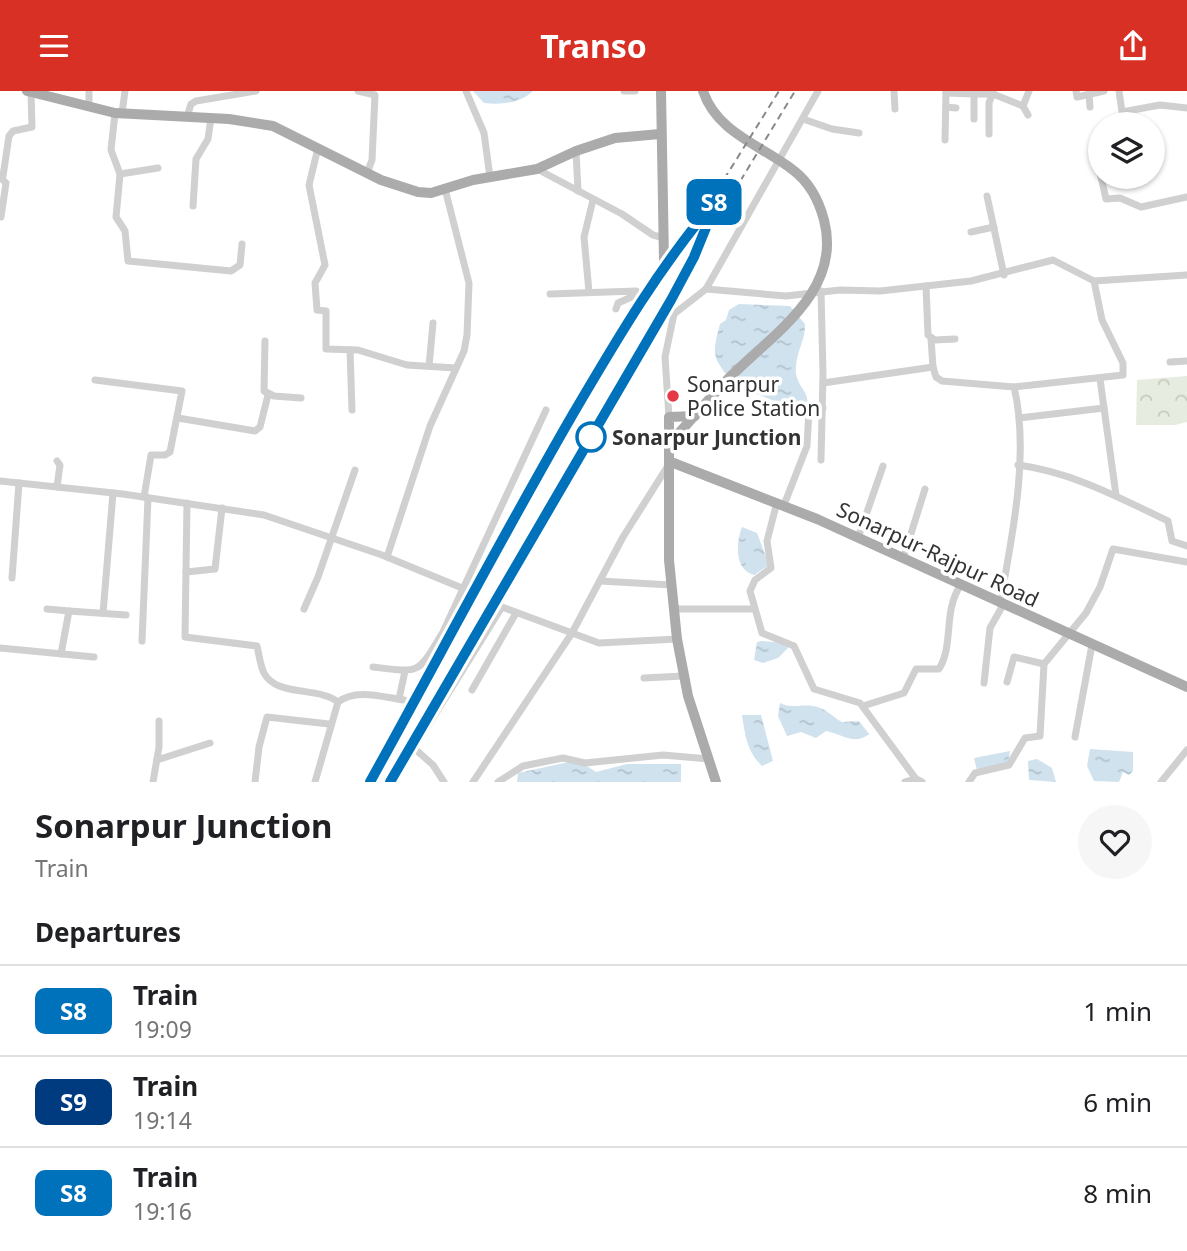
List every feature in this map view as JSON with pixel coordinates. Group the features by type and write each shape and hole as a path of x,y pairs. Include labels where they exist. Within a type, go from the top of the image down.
{"main road":[{"path":"29,91 45,92 119,113 211,118 273,126 367,173 418,193 537,169 576,151 615,138 660,134"},
{"path":"662,91 660,134 664,260"},
{"path":"670,443 812,295 824,270 827,230 815,197 801,177 724,124 703,91"},
{"path":"695,416 669,417 671,585 683,676 716,782"},
{"name":"Sonarpur-Rajpur Road","path":"671,462 780,504 858,538 1187,687"}],"street":[{"path":"1,217 6,183 0,177 3,176 9,136 13,131 32,127 29,91"},
{"path":"89,91 89,105"},
{"path":"124,91 111,150 120,174 116,217 125,231 128,261 231,271 240,265 242,244"},
{"path":"187,117 193,91"},
{"path":"191,104 256,91"},
{"path":"358,91 375,95 372,160 367,173"},
{"path":"466,91 484,133 490,177"},
{"path":"624,91 635,91"},
{"path":"669,417 665,357 671,324 677,309 706,289 818,91"},
{"path":"894,91 895,109"},
{"path":"1023,106 1029,91"},
{"path":"1076,91 1076,97 1104,91"},
{"path":"1119,91 1122,111 1160,105 1187,108"},
{"path":"945,140 946,92 993,92 1023,106 1028,115"},
{"path":"989,134 989,103 993,92"},
{"path":"974,94 974,119"},
{"path":"1089,94 1090,107"},
{"path":"946,107 956,108"},
{"path":"193,206 196,159 208,139 211,118"},
{"path":"803,119 832,129 859,133"},
{"path":"318,148 309,185 325,265 315,283 317,310 326,311 326,349 350,350 407,365 456,368"},
{"path":"576,151 578,191"},
{"path":"120,174 158,168"},
{"path":"537,169 593,201 622,213 653,235 664,238"},
{"path":"387,557 430,426 464,351 467,335 468,283 445,189"},
{"path":"1103,189 1105,199 1120,198 1141,207 1187,197"},
{"path":"986,196 1004,275"},
{"path":"589,292 583,237 593,201"},
{"path":"971,232 994,227"},
{"path":"706,289 786,296 821,291 880,291 1004,275 1053,260 1094,281 1187,275"},
{"path":"926,286 926,330 930,339 933,367 942,381 1014,387 1121,377 1124,372 1102,320 1094,281"},
{"path":"550,293 636,291 636,295 625,297 618,303 616,310"},
{"path":"821,291 821,460"},
{"path":"429,366 433,323"},
{"path":"930,339 955,339"},
{"path":"178,418 255,431 260,427 268,395 263,386 265,341"},
{"path":"350,350 352,410"},
{"path":"1170,362 1187,361"},
{"path":"823,383 933,367"},
{"path":"1100,379 1116,495"},
{"path":"95,380 182,391 183,397 170,452 149,457 142,641"},
{"path":"984,684 990,628 1001,605 1012,538 1019,418 1014,387"},
{"path":"268,395 301,398"},
{"path":"823,408 809,409 807,446 780,504 768,541 771,568 752,586 754,609 766,637 785,639 794,646 814,689 829,696 854,699 863,706 919,781"},
{"path":"1019,418 1104,408"},
{"path":"373,667 416,671 422,666 443,632 546,410"},
{"path":"57,461 60,465 57,487"},
{"path":"473,782 572,633 671,462"},
{"path":"1018,465 1046,469 1116,495 1168,521 1172,541 1169,558"},
{"path":"858,538 883,466"},
{"path":"304,608 355,470"},
{"path":"0,481 146,497 285,520 462,587"},
{"path":"12,578 19,483"},
{"path":"903,559 925,489"},
{"path":"103,613 113,493"},
{"path":"187,503 186,637 257,646 265,676 280,687 327,694 338,702"},
{"path":"186,572 215,569 222,508"},
{"path":"1172,541 1187,546"},
{"path":"969,782 975,773 1009,765 1025,738 1040,736 1044,664 1070,635 1097,594 1113,549 1187,562"},
{"path":"600,581 671,585"},
{"path":"863,706 904,693 916,669 939,669 947,645 948,619 960,586"},
{"path":"393,782 500,606 599,643 677,639"},
{"path":"674,610 754,609"},
{"path":"47,610 126,615"},
{"path":"61,654 69,611"},
{"path":"472,690 516,613"},
{"path":"1075,737 1092,645"},
{"path":"0,649 94,657"},
{"path":"1007,682 1014,657 1044,664"},
{"path":"315,782 329,724 338,702 347,695 359,694 402,699 405,671"},
{"path":"644,678 683,676"},
{"path":"256,782 259,747 267,717 329,724"},
{"path":"153,782 159,721"},
{"path":"157,760 210,743"},
{"path":"414,748 433,765 444,782"},
{"path":"1161,782 1187,750"},
{"path":"498,782 523,766 563,758 584,764 663,755 709,759"},
{"path":"905,782 919,781"}],"green space":[{"path":"1187,376 1187,422 1175,425 1136,425 1137,380"}],"water":[{"path":"473,91 533,91 517,101 497,104 484,103"},
{"path":"739,304 790,306 805,324 796,374 807,397 807,405 780,403 736,389 717,359 715,346 720,324 726,320 729,310"},
{"path":"742,527 757,533 769,565 754,575 743,568 738,555"},
{"path":"757,642 784,643 788,648 778,658 763,663 754,660"},
{"path":"780,703 818,707 842,722 859,721 869,734 858,739 826,731 816,738 801,732 787,736 778,716"},
{"path":"742,715 761,715 773,761 762,766 753,755"},
{"path":"1090,749 1133,752 1133,771 1129,775 1123,772 1119,782 1094,781 1087,766"},
{"path":"1010,751 1008,764 977,770 974,758"},
{"path":"1037,759 1052,768 1056,782 1029,780 1028,761"},
{"path":"578,760 596,772 627,764 681,764 681,782 517,782 518,773"}],"railway":[{"path":"377,782 477,594 617,351 779,91"},
{"path":"390,782 694,257 795,91"}],"train":[{"name":"S8","path":"370,782 530,487 627,323 677,246 718,198 694,257 671,300 390,782"}],"place":[{"name":"Sonarpur Police Station","path":"673,396"},
{"name":"Sonarpur Junction","path":"591,437"}]}
